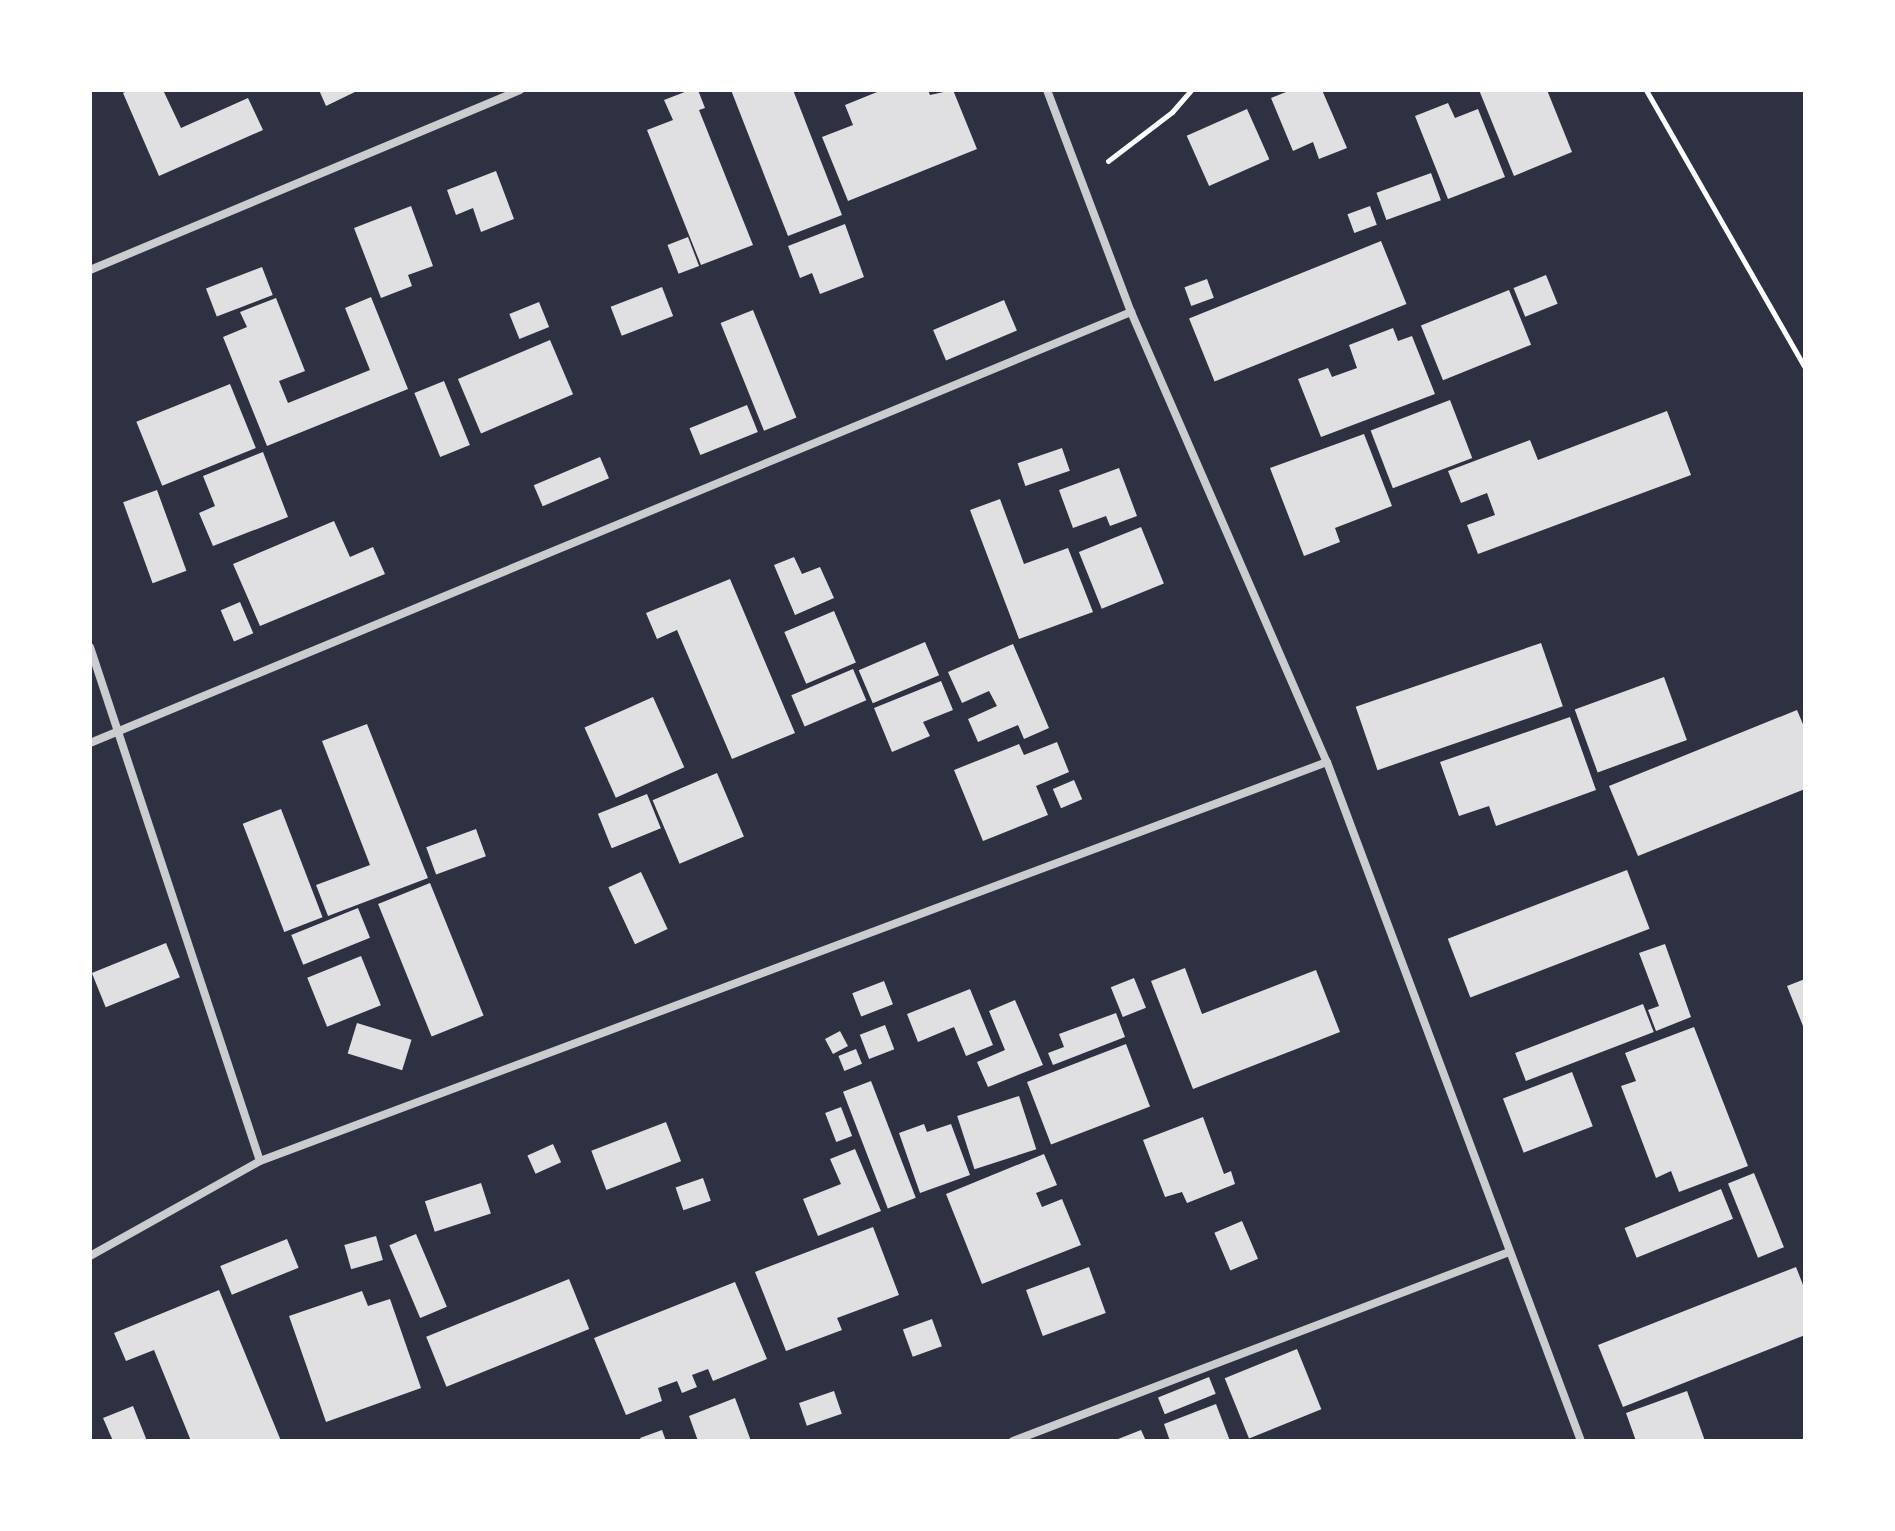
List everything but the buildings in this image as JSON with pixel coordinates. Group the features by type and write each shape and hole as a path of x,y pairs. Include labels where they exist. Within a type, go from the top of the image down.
{"street":[{"path":"90,270 520,90"},
{"path":"1047,90 1131,312 1327,762 1581,1441"},
{"path":"90,743 1131,312"},
{"path":"90,647 260,1161"},
{"path":"90,1256 260,1161 1327,762"},
{"path":"1013,1441 1509,1252"}],"path":[{"path":"1082,181 1172,112 1191,90"},
{"path":"1646,90 1805,368"}]}
